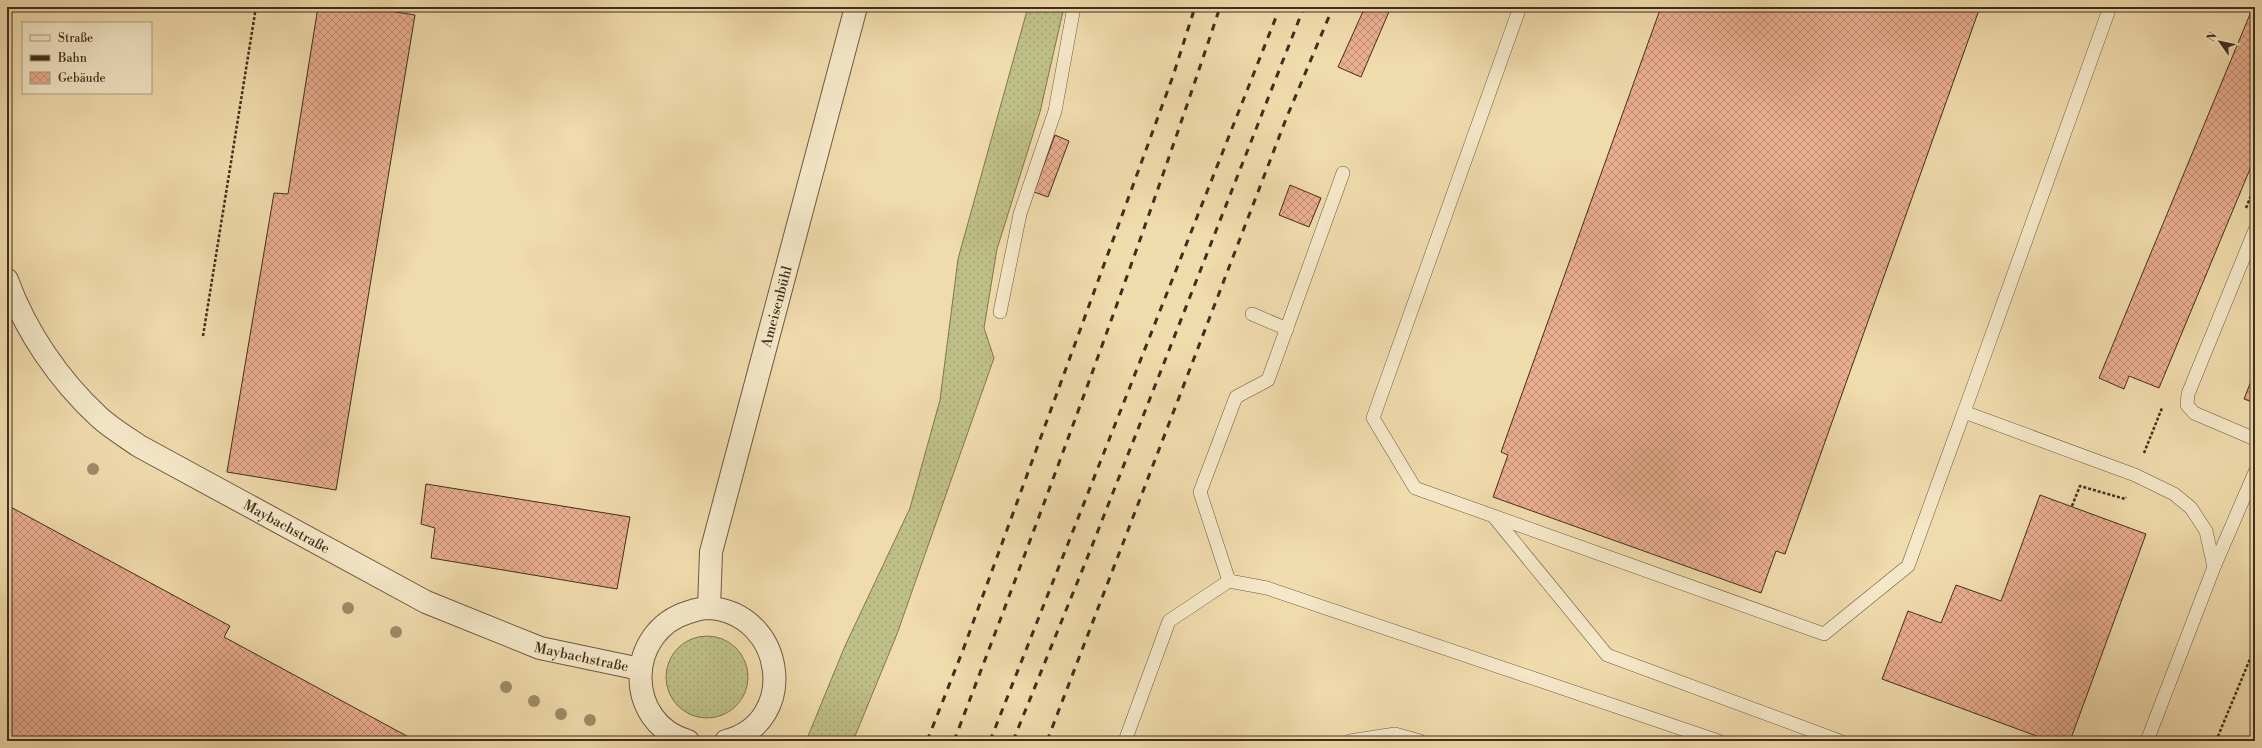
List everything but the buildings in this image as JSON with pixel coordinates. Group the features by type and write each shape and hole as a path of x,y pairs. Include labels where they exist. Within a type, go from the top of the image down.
{"street":[{"name":"Ameisenbühl","path":"709,608 712,552 856,7"},
{"name":"Maybachstraße","path":"7,280 36,339 64,382 100,418 139,446 426,602 540,648 640,669"},
{"path":"688,741 667,731 655,719 646,704 641,687 640,669 644,652 653,636 666,623 681,614 709,608 732,612 749,623 761,635 770,650 775,668 775,686 770,703 761,718 748,731 726,741"}],"lane":[{"path":"1000,312 1020,214 1055,111 1074,7"},
{"path":"1520,7 1373,418 1415,488 1824,634 1908,566 2110,7"},
{"path":"1229,580 1200,492 1236,397 1268,380 1343,173"},
{"path":"2255,230 2188,394 2187,406 2194,413 2255,439"},
{"path":"1252,314 1287,329"},
{"path":"1964,412 2135,475 2174,494 2191,508 2206,531 2214,567"},
{"path":"2147,741 2214,567 2255,472"},
{"path":"1494,517 1607,655 1840,741"},
{"path":"1125,741 1169,621 1229,580 1267,588 1718,741"},
{"path":"1350,741 1395,734 1420,741"}],"path":[{"path":"203,336 256,7"},
{"path":"2072,506 2080,486 2124,499 2135,475"},
{"path":"2216,741 2255,647"}],"green space":[{"path":"1028,7 1064,7 1040,112 997,249 984,328 994,358 897,634 853,741 806,741 845,646 910,508 940,400 958,259"},
{"path":"707,636 723,639 736,648 745,661 748,677 745,693 736,706 723,715 707,718 691,715 678,706 669,693 666,677 669,661 678,648 691,639"}],"railway":[{"path":"927,741 963,650 1173,76 1195,7"},
{"path":"954,741 1091,376 1157,192 1220,7"},
{"path":"990,741 1280,7"},
{"path":"1013,741 1090,551 1304,7"},
{"path":"1047,741 1286,119 1333,7"}]}
